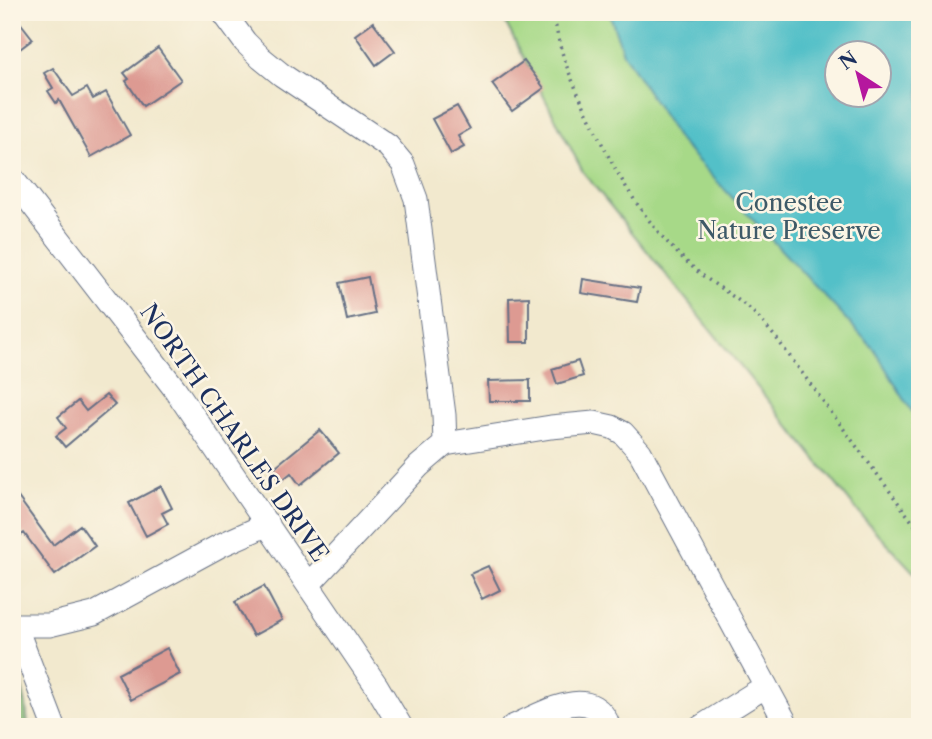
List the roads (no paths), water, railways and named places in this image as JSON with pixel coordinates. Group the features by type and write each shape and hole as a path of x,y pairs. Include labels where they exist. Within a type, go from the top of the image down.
{"street":[{"path":"223,12 261,58 388,146 403,164 416,199 444,415 445,444"},
{"name":"NORTH CHARLES DRIVE","path":"12,178 175,388 309,584 401,727"},
{"path":"309,584 419,466 445,444 576,424 603,424 623,433 640,452 788,727"},
{"path":"54,727 14,625 48,625 94,614 221,545 268,524"},
{"path":"713,724 766,686"},
{"path":"513,727 572,701 594,708 605,716 609,727"}],"water":[{"path":"609,12 920,12 920,425 874,349 680,142 623,53"}],"park label":[{"name":"Conestee Nature Preserve","path":"789,217"}]}
